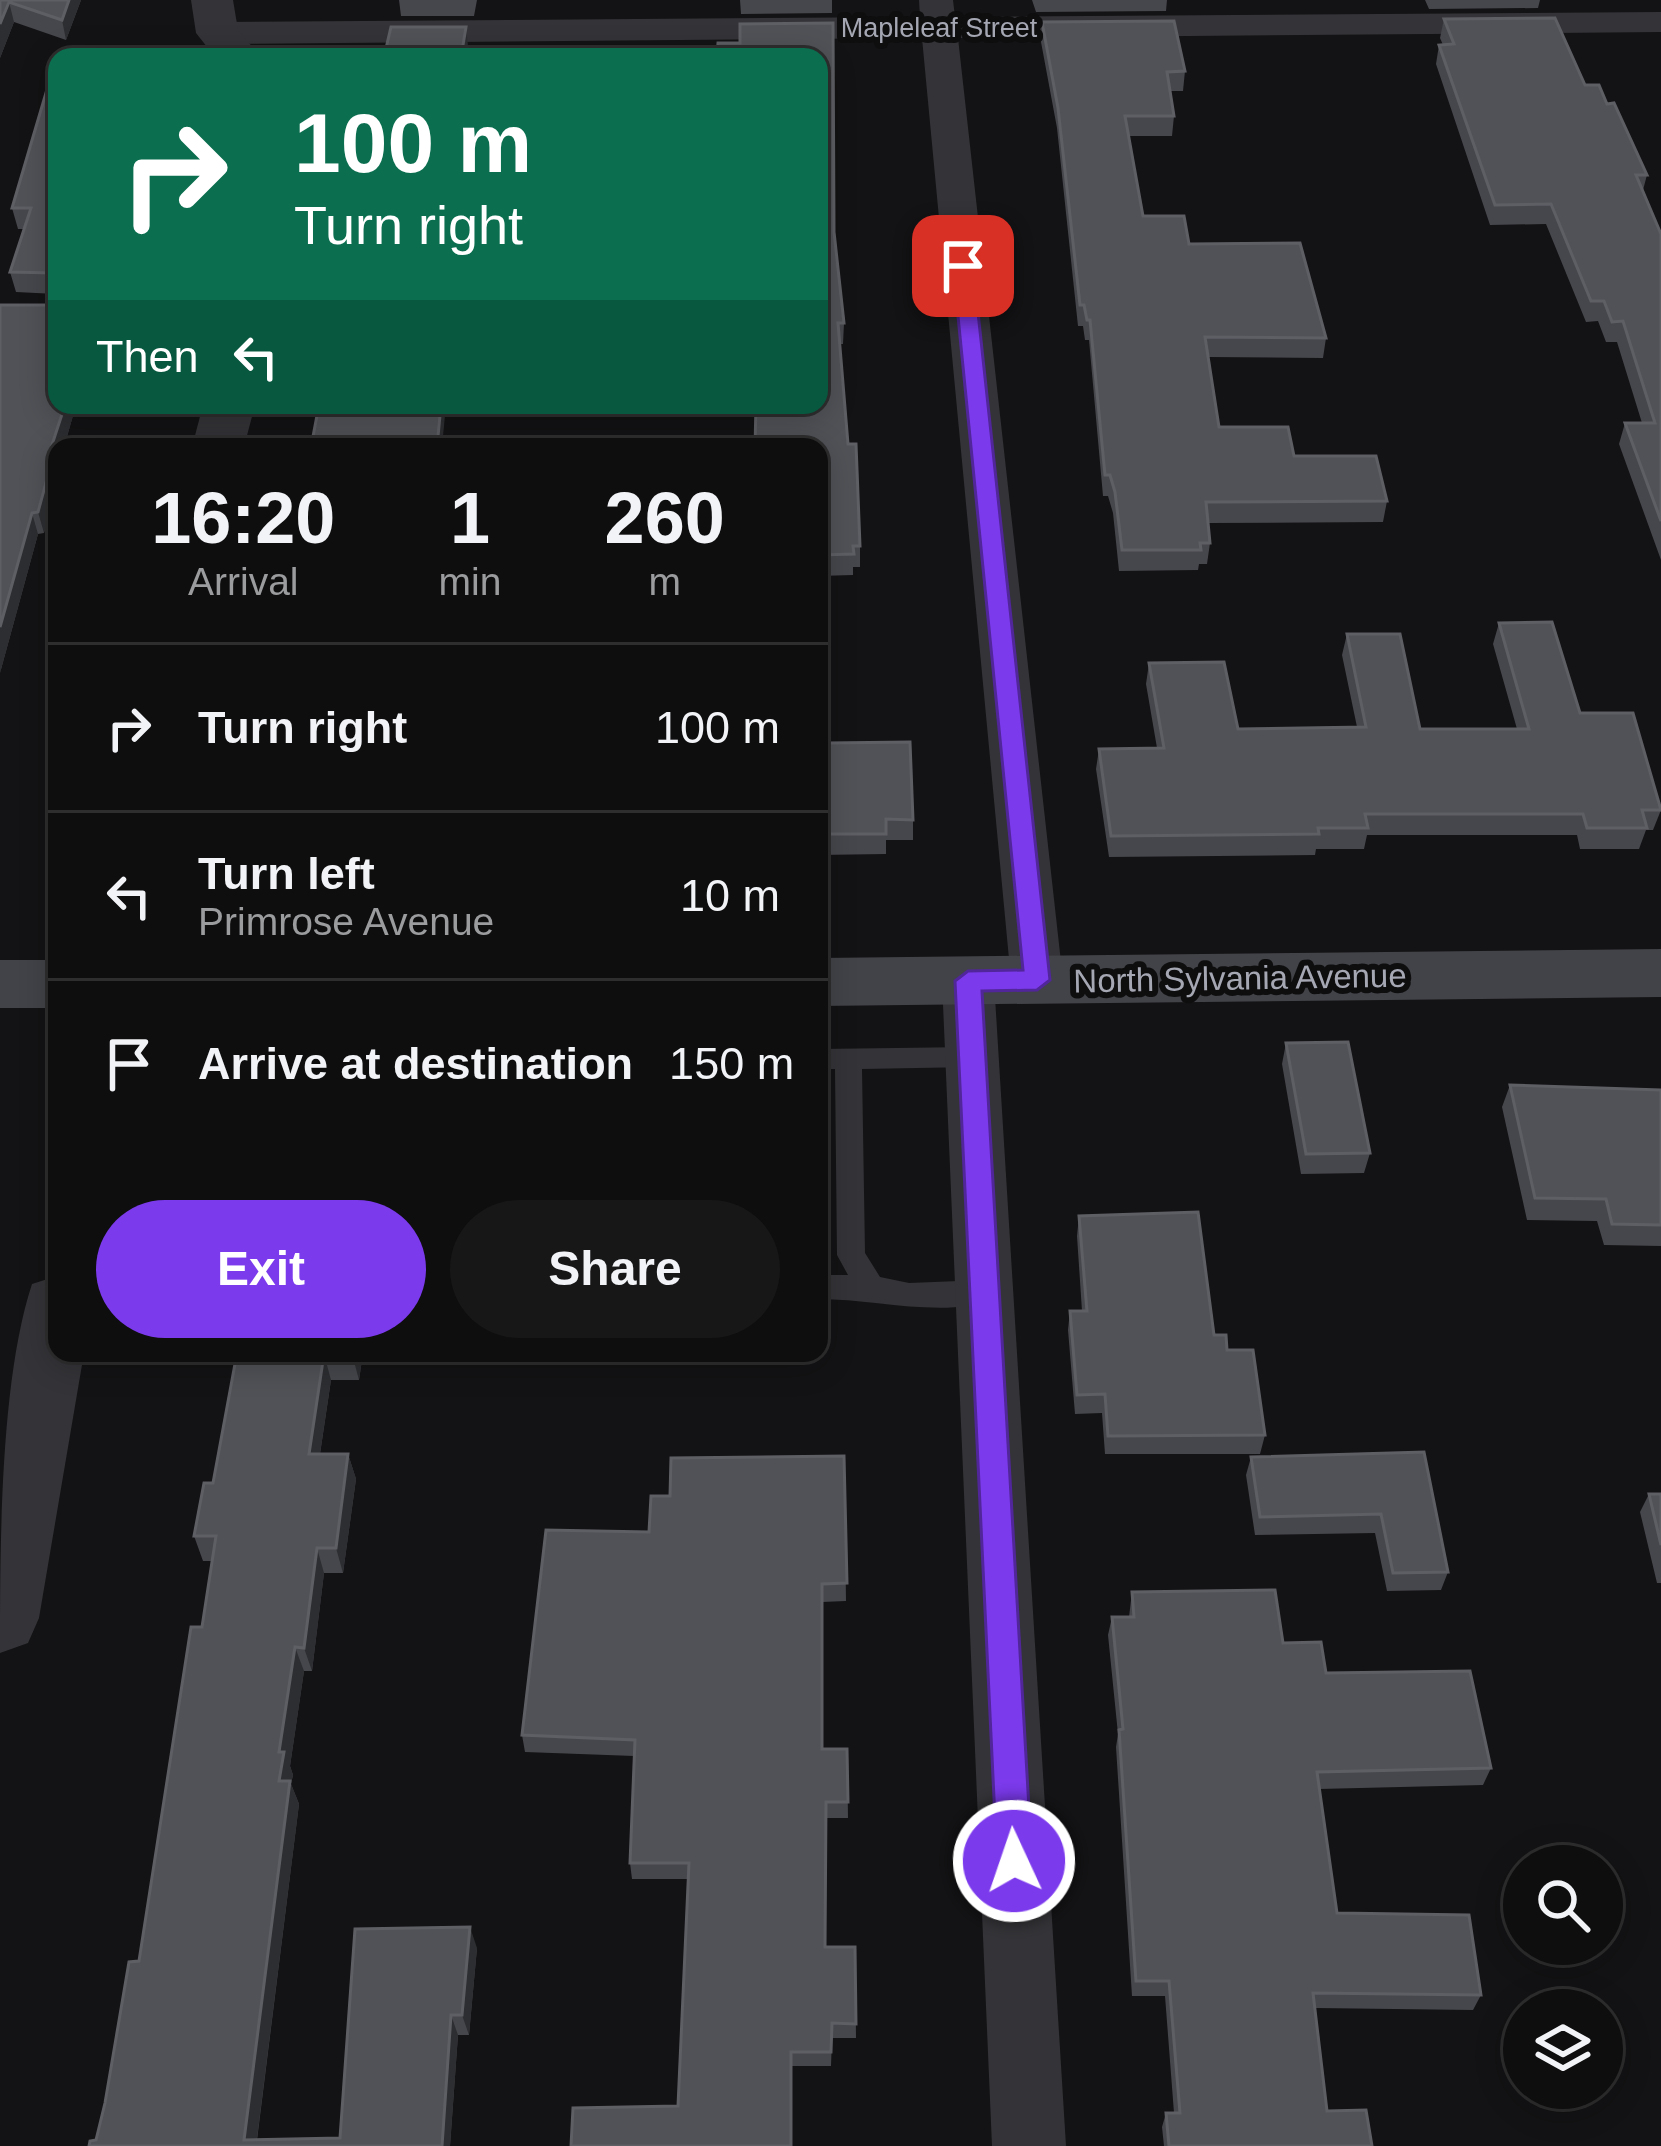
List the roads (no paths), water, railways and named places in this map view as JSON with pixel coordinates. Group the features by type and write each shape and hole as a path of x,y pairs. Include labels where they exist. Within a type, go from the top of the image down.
{"main road":[{"name":"North Sylvania Avenue","path":"828,982 1661,973"},
{"path":"0,984 48,984"}],"street":[{"name":"Mapleleaf Street","path":"222,30 937,14 1661,22"},
{"path":"937,14 1037,980"},
{"path":"968,981 1029,2146"},
{"path":"0,1618 48,1354"}],"lane":[{"path":"871,1287 851,1256 834,1059 972,1058"},
{"path":"828,1287 871,1287 909,1295 984,1292"}]}
